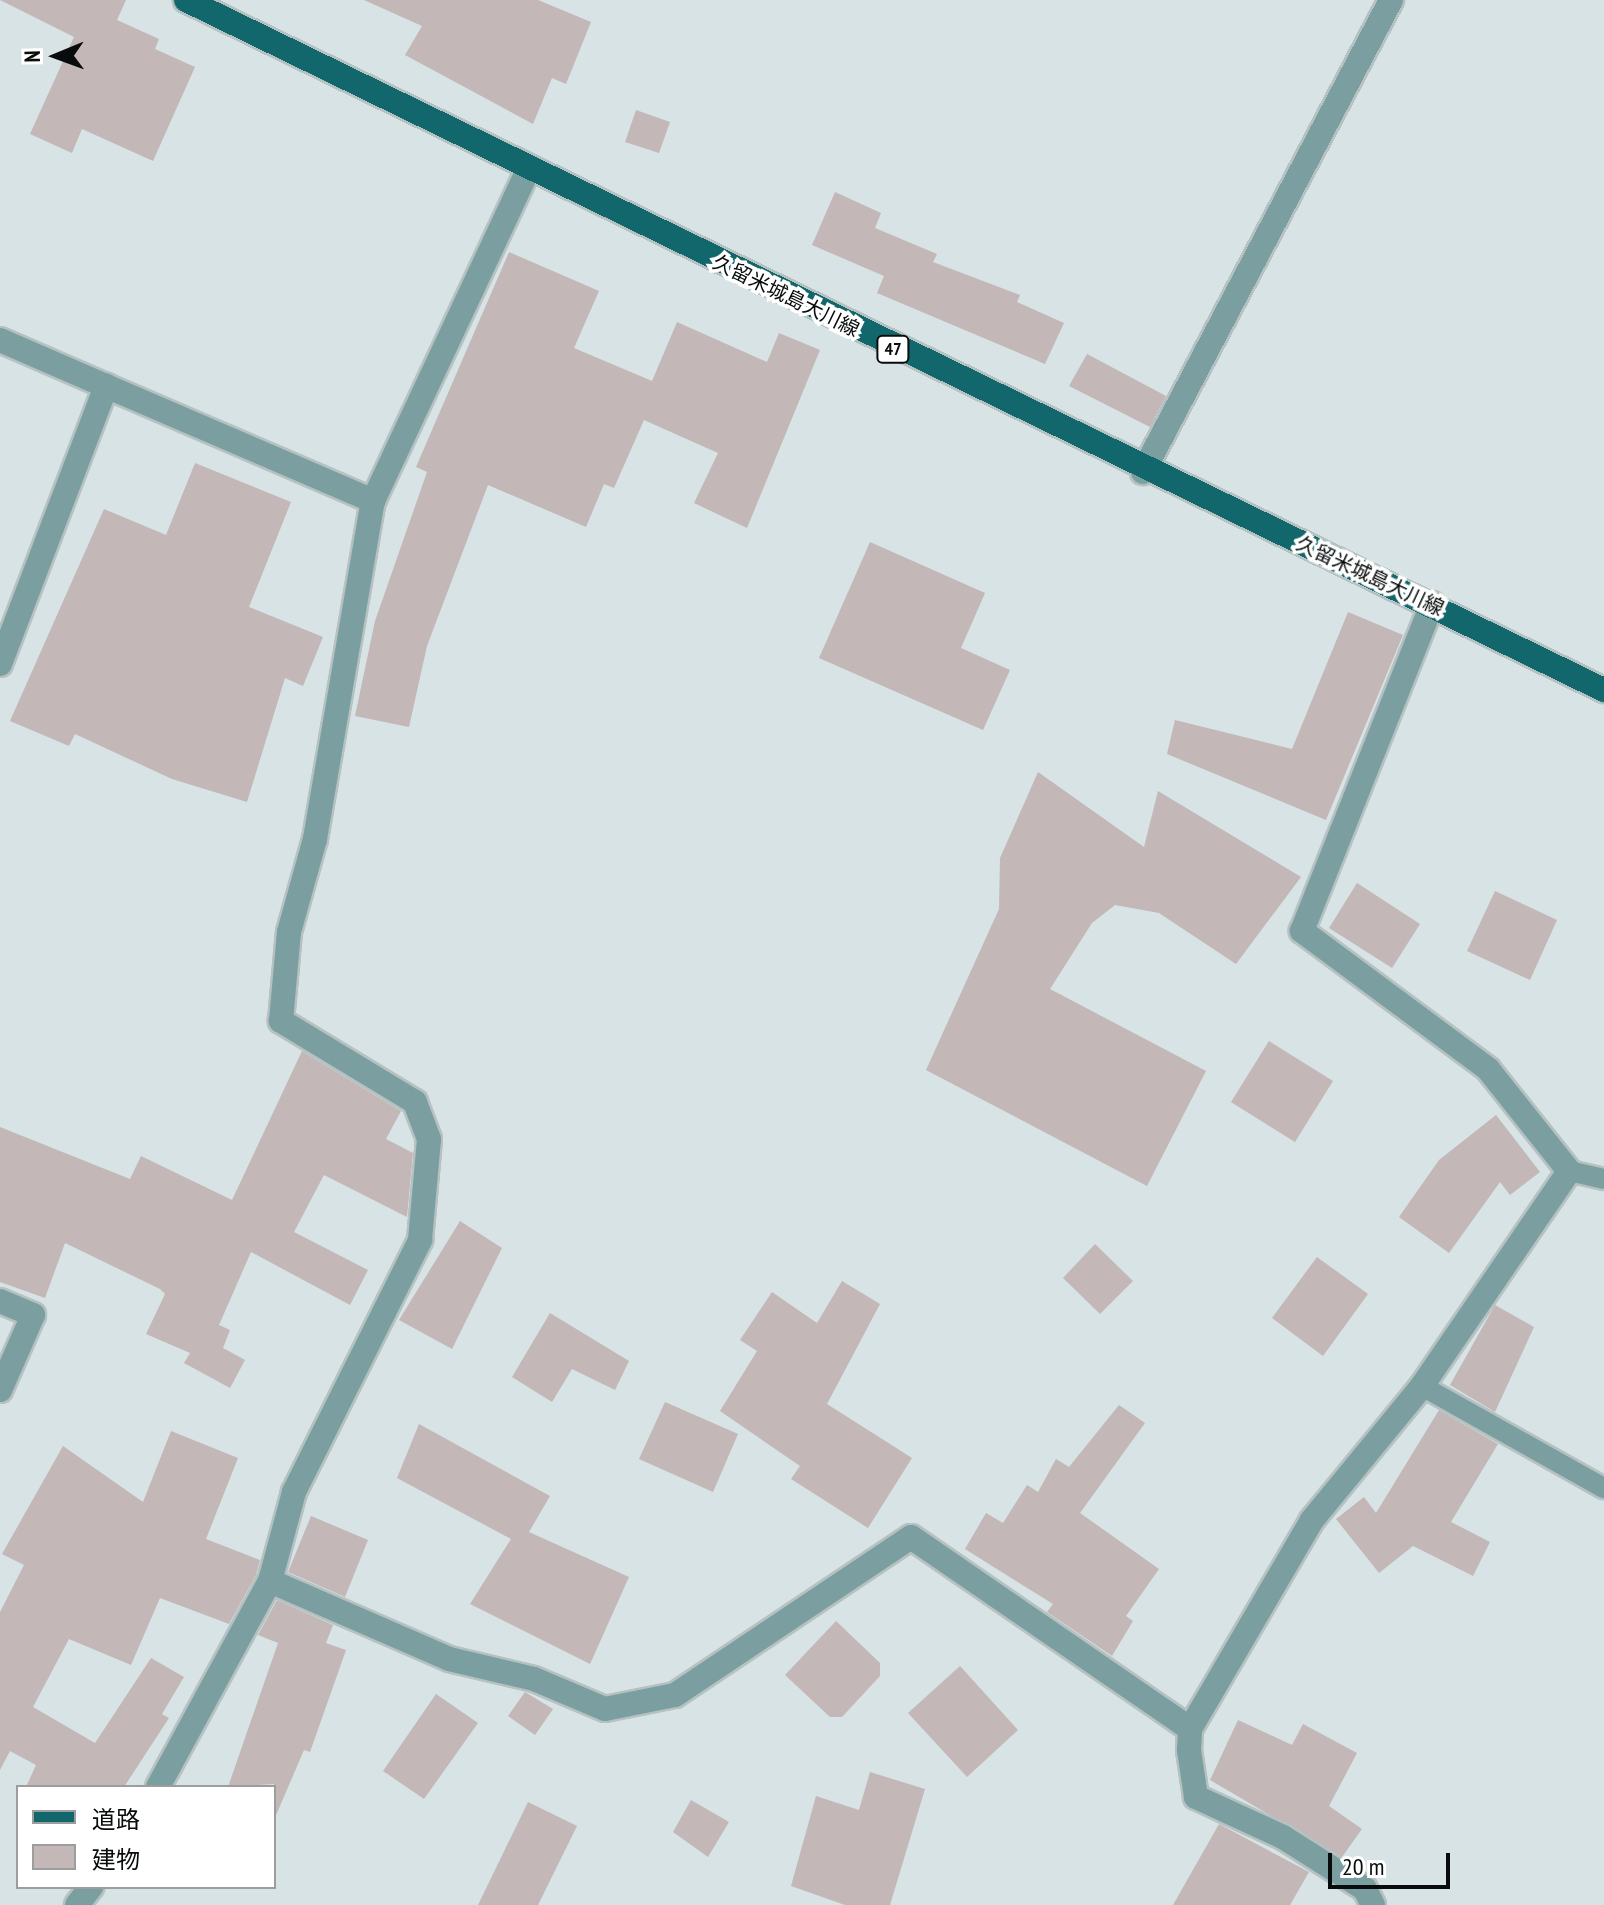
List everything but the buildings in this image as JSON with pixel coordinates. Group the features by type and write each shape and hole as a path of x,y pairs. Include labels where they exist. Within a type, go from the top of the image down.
{"main road":[{"name":"久留米城島大川線","path":"186,0 1143,472 1432,604 1604,690"}],"street":[{"path":"1143,472 1391,0"},
{"path":"159,1785 270,1581 294,1492 420,1240 429,1139 415,1102 281,1021 289,932 315,839 373,501 528,170"},
{"path":"0,340 373,501"},
{"path":"0,664 106,386"},
{"path":"1373,1905 1365,1889 1283,1837 1196,1797 1190,1729 1312,1520 1422,1386 1569,1171 1488,1069 1302,931 1432,604"},
{"path":"0,1301 33,1315 0,1390"},
{"path":"270,1581 449,1659 534,1679 605,1709 675,1695 911,1537 1190,1729"},
{"path":"77,1905 89,1889"}],"lane":[{"path":"1569,1171 1604,1179"},
{"path":"1422,1386 1604,1488"}]}
